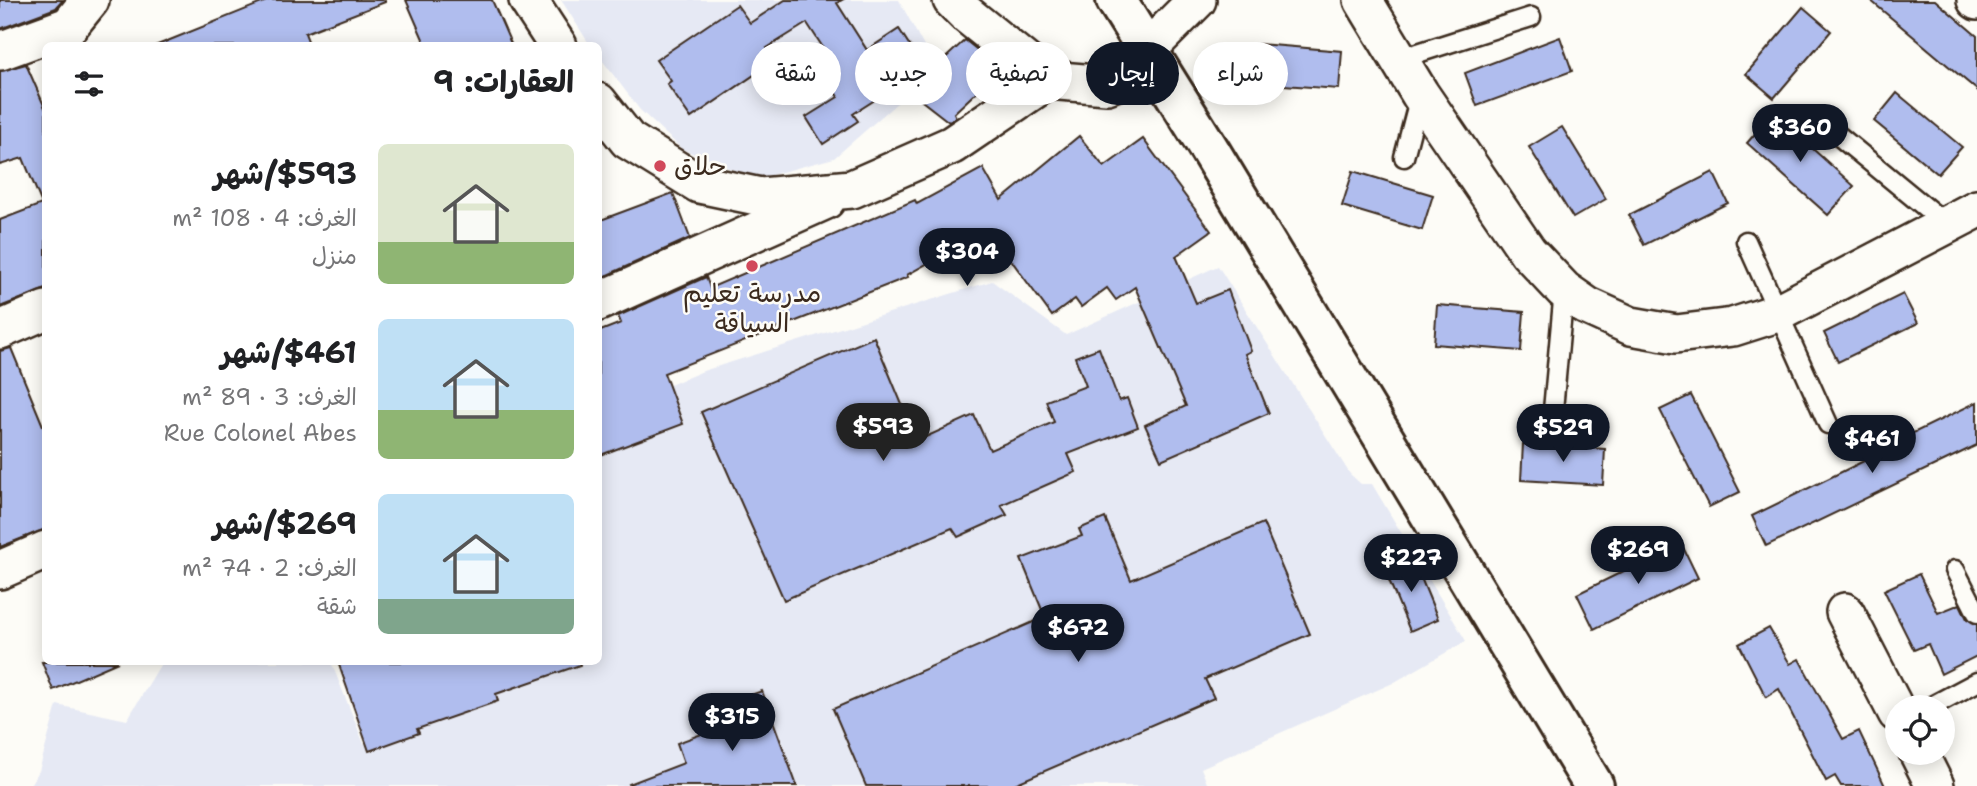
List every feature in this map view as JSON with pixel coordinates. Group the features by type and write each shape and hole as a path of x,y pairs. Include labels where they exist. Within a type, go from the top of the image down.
{"main road":[{"path":"1116,0 1143,42"},
{"path":"1179,100 1594,786"}],"street":[{"path":"0,51 69,26 90,0"},
{"path":"528,0 555,42"},
{"path":"952,0 1001,42"},
{"path":"1155,42 1197,0"},
{"path":"1359,0 1528,252 1564,290 1587,306 1631,326 1676,334 1733,327 1777,313 1962,217"},
{"path":"602,300 952,145 1011,105"},
{"path":"602,107 628,140 699,184 761,197 852,188"},
{"path":"0,330 42,312"},
{"path":"0,570 42,552"},
{"path":"1845,612 1888,695"},
{"path":"1924,765 1935,786"}],"lane":[{"path":"1399,59 1531,17"},
{"path":"1404,157 1420,94"},
{"path":"1828,127 1962,217"},
{"path":"1746,240 1828,424"},
{"path":"1553,411 1564,290"},
{"path":"1955,570 1977,613"},
{"path":"1953,695 1977,682"}],"shaded area":[{"path":"561,0 899,0 922,42 855,42 855,105 895,105 834,158 756,179 682,149 640,110 602,60 602,42 588,42"},
{"path":"1218,266 1350,474 1361,484 1372,484 1466,641 1393,683 1201,768 1208,786 29,786 39,771 57,705 127,720 160,665 332,665 364,744 559,665 602,665 602,414 703,371 992,281 1066,335"}],"building":[{"path":"0,0 63,0 56,8 0,29"},
{"path":"269,0 385,0 305,33 308,42 165,42"},
{"path":"406,0 492,0 510,42 424,42"},
{"path":"785,0 842,0 837,3 862,42 855,42 855,105 867,105 853,114 858,121 823,144 806,117 825,105 841,105 841,42 819,42 807,23 777,42 751,42 751,77 691,118 667,84 671,81 656,60 737,5 750,23"},
{"path":"1870,0 1935,0 1977,36 1977,90"},
{"path":"1803,7 1831,31 1774,98 1746,74"},
{"path":"899,29 907,42 879,42"},
{"path":"1560,37 1572,71 1477,106 1465,73"},
{"path":"965,40 967,42 966,102 954,113 956,117 949,122 927,105 952,105 952,52"},
{"path":"1288,46 1342,51 1339,89 1288,85"},
{"path":"26,64 42,101 42,204 23,158 0,165 0,71"},
{"path":"1897,93 1962,147 1938,174 1874,121"},
{"path":"1773,113 1854,186 1828,215 1747,143"},
{"path":"1562,127 1606,199 1573,218 1529,147"},
{"path":"1079,136 1104,167 1143,139 1211,231 1176,256 1196,303 1228,290 1251,351 1245,354 1269,413 1161,460 1145,425 1186,406 1135,287 1116,300 1107,288 1081,307 1075,299 1052,316 1003,249 968,268 957,247 907,275 908,277 664,373 683,424 602,454 602,330 621,323 618,316 706,277 710,288 915,200 917,204 983,168 1001,200"},
{"path":"1353,171 1433,195 1422,230 1342,206"},
{"path":"1713,172 1728,203 1644,245 1629,215"},
{"path":"673,193 690,238 603,277 602,220"},
{"path":"42,204 42,291 0,307 0,220"},
{"path":"1903,294 1918,323 1838,362 1824,333"},
{"path":"1437,305 1524,312 1521,351 1434,344"},
{"path":"874,337 917,441 974,415 990,450 1054,422 1046,401 1086,386 1075,357 1099,348 1119,401 1127,398 1138,427 1068,454 1076,472 1001,505 1007,515 958,537 952,528 784,600 701,412"},
{"path":"11,348 42,423 42,531 0,547 0,351"},
{"path":"1691,395 1740,492 1709,507 1660,410"},
{"path":"1977,402 1977,445 1766,546 1752,516"},
{"path":"1523,444 1605,449 1603,485 1521,480"},
{"path":"1105,518 1131,580 1263,523 1310,634 1205,679 1214,698 1010,786 866,786 833,709 1045,617 1021,559 1082,536 1079,529"},
{"path":"1681,543 1698,578 1594,629 1577,594"},
{"path":"1412,556 1438,619 1410,631 1384,568"},
{"path":"1919,574 1938,613 1960,604 1967,619 1977,624 1977,656 1941,674 1928,644 1914,650 1884,590"},
{"path":"1769,628 1790,664 1799,659 1843,739 1859,731 1885,786 1841,786 1835,776 1826,781 1779,689 1766,697 1739,644"},
{"path":"43,665 111,665 53,690"},
{"path":"339,665 580,665 496,694 498,701 417,729 419,733 369,751"},
{"path":"762,691 797,786 630,786 629,784 684,763 677,743 732,723 725,704"}],"place":[{"name":"حلاق","path":"660,166"},
{"name":"مدرسة تعليم السياقة","path":"752,266"}]}
